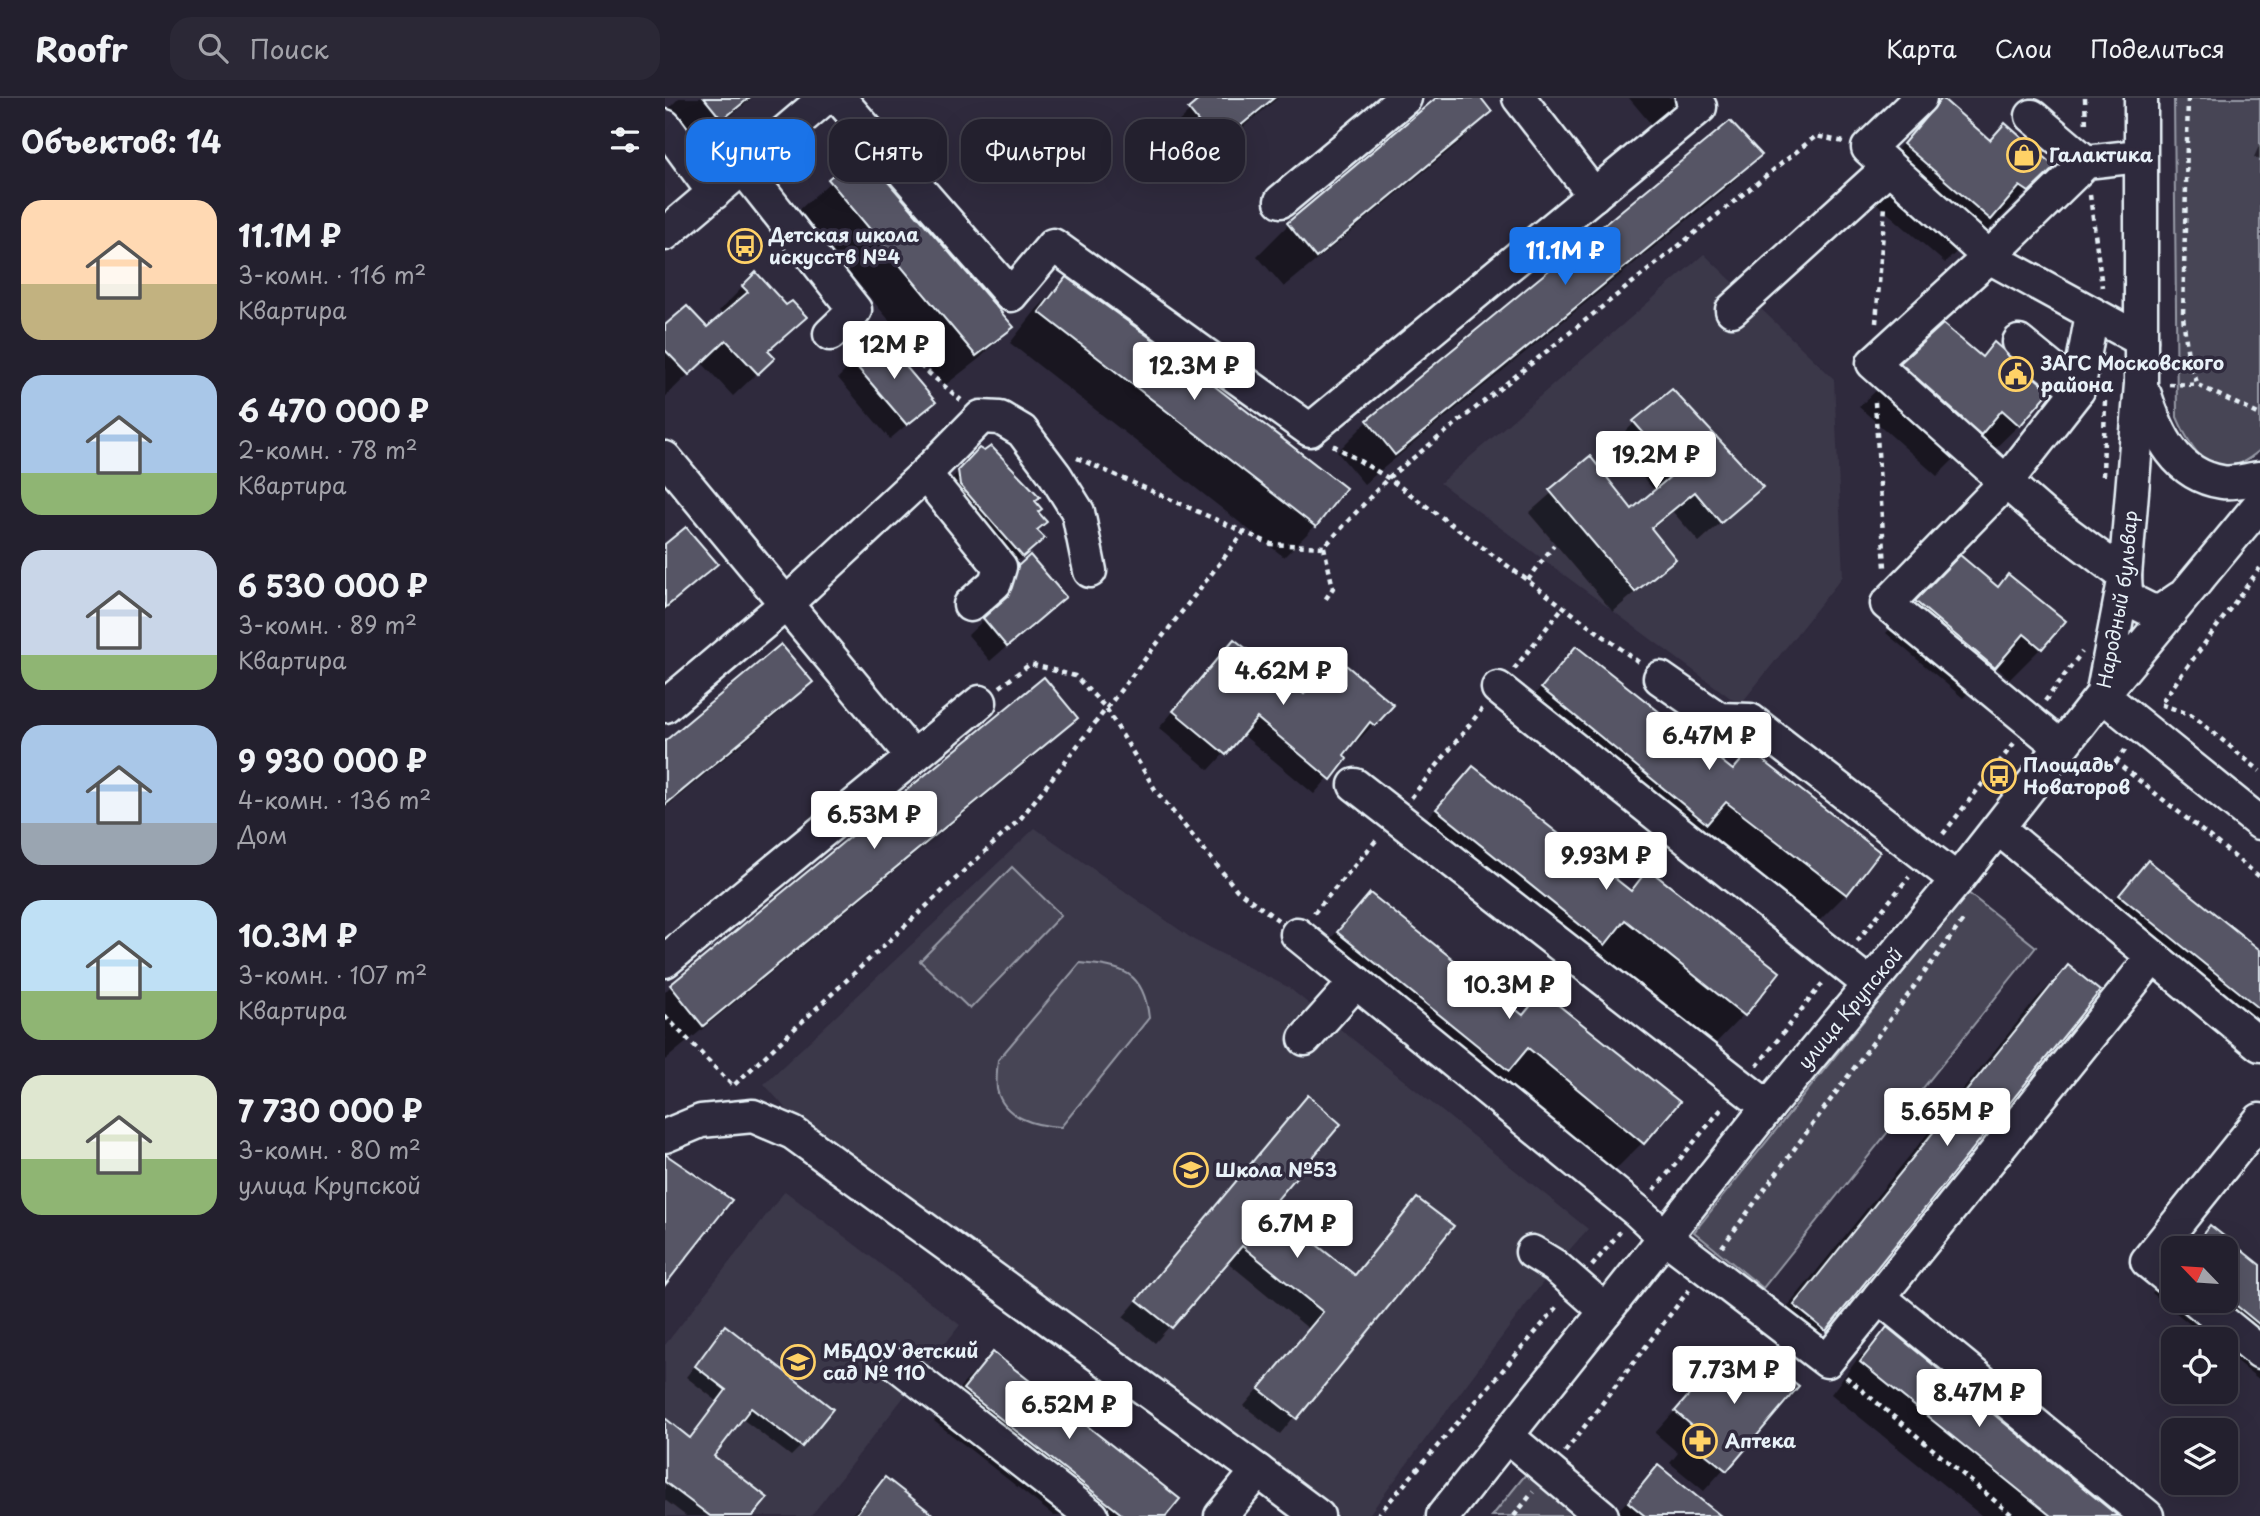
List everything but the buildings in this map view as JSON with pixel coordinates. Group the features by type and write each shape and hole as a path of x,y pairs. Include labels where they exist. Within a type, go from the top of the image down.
{"street":[{"path":"800,119 825,98"},
{"path":"839,98 1011,295 1053,245 1310,430 1700,107 1692,98"},
{"path":"1282,201 1405,98"},
{"path":"1519,98 1594,195"},
{"path":"1733,310 1879,157 1920,98"},
{"name":"Народный бульвар","path":"2141,98 2141,384 2125,576 2102,695 2260,824"},
{"path":"2032,116 2086,162"},
{"path":"665,126 714,193"},
{"path":"2139,156 2086,162 1989,257 1873,363 2046,517 2125,576 2126,593 2134,602 2150,610 2161,611 2180,598"},
{"path":"1879,157 1989,257 2141,340"},
{"path":"665,234 727,182"},
{"path":"754,182 855,310 830,334"},
{"path":"2061,747 1887,604 2092,394 2099,318"},
{"path":"2019,342 2092,394"},
{"name":"Народный бульвар","path":"2141,384 2156,429 2188,471 2224,483 2260,478"},
{"path":"665,706 787,603 925,474 981,417 1000,418 1022,431 1055,475 1078,512 1090,571"},
{"path":"671,463 913,757"},
{"path":"925,474 1000,567 995,583 970,605"},
{"name":"улица Крупской","path":"1443,1516 1768,1107 1999,829 2102,695 2260,504"},
{"path":"1660,678 1719,719 1750,720 1927,854 1957,880"},
{"path":"1498,688 1869,984"},
{"path":"665,961 980,702"},
{"path":"1355,785 1768,1107"},
{"path":"1999,829 2260,1045"},
{"path":"1297,934 1637,1211 1665,1237 1827,1361 2153,957"},
{"path":"1305,1039 1356,982"},
{"path":"665,1136 701,1121 753,1116 793,1133 1318,1516"},
{"path":"2167,1236 2260,1120"},
{"path":"2161,1244 2147,1261 2161,1272"},
{"path":"1532,1252 1555,1266 1607,1311"},
{"path":"1879,1297 2147,1516"},
{"path":"2212,1313 2260,1352"},
{"path":"898,1365 1092,1516"},
{"path":"1507,1436 1602,1516"},
{"path":"1221,1516 1258,1471"}],"path":[{"path":"2085,98 2086,162 2099,318"},
{"path":"2188,98 2183,316 2188,357 2198,385"},
{"path":"1324,547 1388,478 1816,136 1879,157"},
{"path":"855,310 981,417"},
{"path":"2141,384 2198,385 2260,415"},
{"path":"2092,394 2103,477"},
{"path":"1310,430 1388,478 1660,678"},
{"path":"1071,454 1271,544 1324,547"},
{"path":"665,1016 733,1086 1021,818 1244,532"},
{"path":"1528,580 1554,545"},
{"path":"1324,547 1333,587 1325,600"},
{"path":"2260,568 2160,704 2192,715 2260,771"},
{"path":"980,702 1030,664 1075,676 1107,708 1156,791 1237,890 1297,934 1396,817 1563,607"},
{"path":"1377,1516 1576,1286 1740,1087 2031,722 2088,644"},
{"path":"2116,762 2260,877"},
{"path":"1514,1516 1706,1268 1969,912"},
{"path":"1827,1361 2013,1516"}],"shaded area":[{"path":"2174,98 2260,98 2260,450 2245,461 2231,466 2220,467 2200,456 2177,417"},
{"path":"1704,254 1834,379 1843,576 1740,705 1440,483"},
{"name":"Школа №53","path":"1035,828 1194,940 1288,987 1588,1229 1555,1266 1368,1516 1330,1516 788,1111 764,1084"},
{"path":"1012,867 1061,915 970,1009 920,961"},
{"path":"1967,892 2036,947 1763,1288 1694,1232"},
{"path":"1080,963 1108,967 1129,974 1142,990 1149,1018 1061,1127 1041,1125 1013,1114 1000,1099 997,1089 998,1060"},
{"name":"МБДОУ детский сад № 110","path":"785,1191 960,1325 811,1516 665,1516 665,1345"},
{"path":"1526,1474 1578,1516 1492,1516"}],"place":[{"name":"Галактика","path":"2024,155"},
{"name":"Детская школа искусств №4","path":"745,246"},
{"name":"ЗАГС Московского района","path":"2016,374"},
{"name":"Площадь Новаторов","path":"1999,776"},
{"name":"Школа №53","path":"1191,1170"},
{"name":"МБДОУ детский сад № 110","path":"798,1362"},
{"name":"Аптека","path":"1700,1441"}]}
